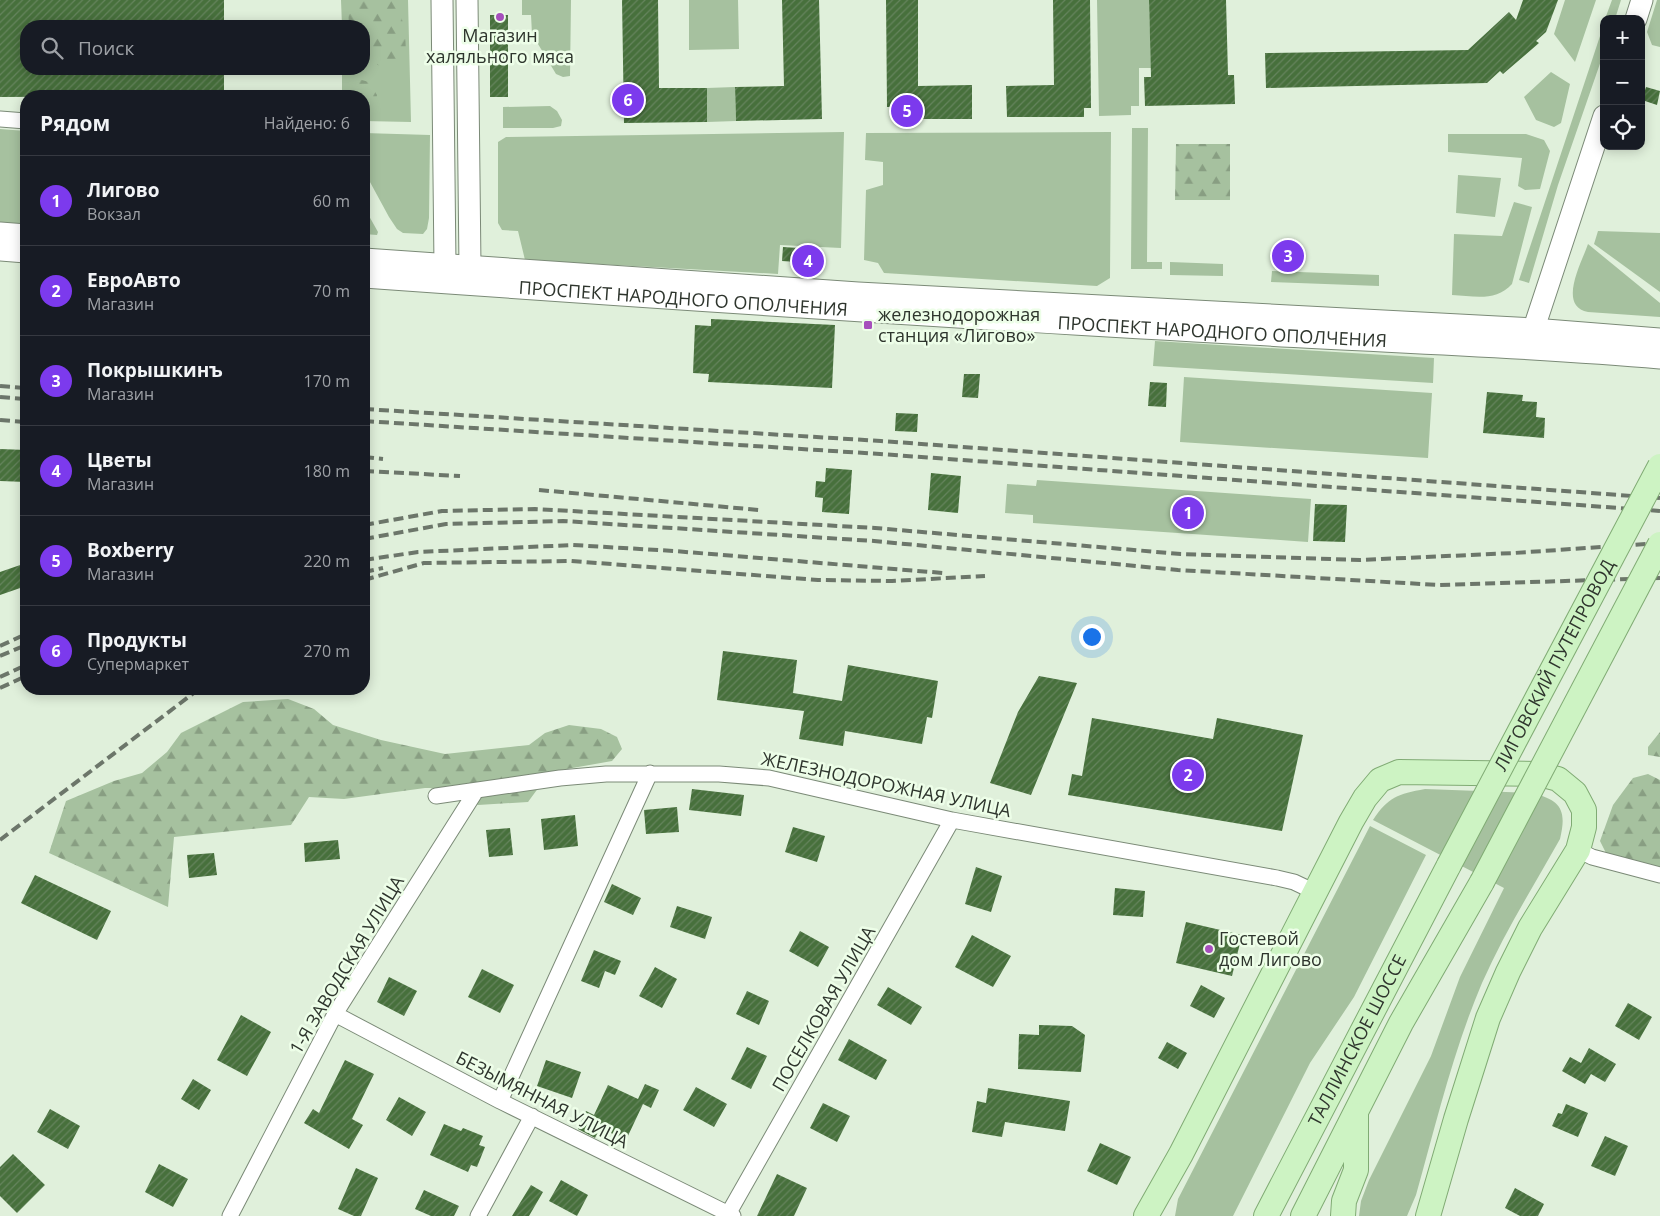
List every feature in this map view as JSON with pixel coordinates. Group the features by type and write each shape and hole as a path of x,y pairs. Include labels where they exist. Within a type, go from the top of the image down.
{"main road":[{"path":"442,0 445,265 456,284 470,266 467,0"},
{"path":"1637,15 1642,0"},
{"path":"1531,339 1600,128"},
{"path":"0,233 20,235"},
{"path":"0,250 20,252"},
{"name":"ПРОСПЕКТ НАРОДНОГО ОПОЛЧЕНИЯ","path":"370,259 1531,339 1660,358"},
{"name":"ПРОСПЕКТ НАРОДНОГО ОПОЛЧЕНИЯ","path":"370,277 1249,334 1531,339 1660,339"},
{"name":"ЛИГОВСКИЙ ПУТЕПРОВОД","path":"1450,865 1660,466"},
{"name":"ЛИГОВСКИЙ ПУТЕПРОВОД","path":"1482,882 1660,544"},
{"path":"1146,1216 1168,1176 1305,887 1365,798 1380,780 1400,772 1539,774 1558,779 1575,792 1584,810 1584,827 1578,850 1530,928 1499,991 1475,1056 1428,1216"},
{"name":"ТАЛЛИНСКОЕ ШОССЕ","path":"1266,1216 1450,865"},
{"name":"ТАЛЛИНСКОЕ ШОССЕ","path":"1303,1216 1401,1022 1482,882"},
{"path":"1343,1216 1344,1201 1356,1170 1356,1111"},
{"path":"1160,1216 1168,1176"},
{"path":"1256,1216 1285,1179"}],"street":[{"path":"0,119 20,121"},
{"path":"500,1101 650,773"},
{"name":"ЖЕЛЕЗНОДОРОЖНАЯ УЛИЦА","path":"436,796 560,778 650,773 718,774 769,778 952,820 1305,887"},
{"name":"1-Я ЗАВОДСКАЯ УЛИЦА","path":"230,1216 335,1014 476,791"},
{"name":"ПОСЕЛКОВАЯ УЛИЦА","path":"730,1215 952,820"},
{"path":"1578,850 1592,856 1660,875"},
{"name":"БЕЗЫМЯННАЯ УЛИЦА","path":"335,1014 500,1101 730,1215"},
{"path":"478,1216 532,1116"}],"green space":[{"path":"341,0 408,0 411,122 370,121 370,90 342,90 342,75 370,75 370,20 342,20"},
{"path":"353,0 392,0 398,4 405,31 406,53 397,67 386,68 370,61 370,20 349,20 348,5"},
{"path":"522,0 571,0 570,76 563,77 556,74 532,34 531,15 522,15"},
{"path":"689,0 738,0 739,49 689,50"},
{"path":"1097,0 1149,0 1151,68 1139,68 1139,106 1131,106 1131,115 1099,116"},
{"path":"1565,0 1596,0 1575,62 1554,34"},
{"path":"1612,0 1621,0 1616,15 1606,15"},
{"path":"1657,0 1660,0 1660,47 1652,45 1647,32"},
{"path":"1600,36 1600,64 1558,185 1529,283 1519,280"},
{"path":"1551,72 1570,84 1561,123 1554,127 1536,120 1524,97"},
{"path":"358,79 369,82 377,95 375,108 370,111 370,90 351,90 352,82"},
{"path":"735,87 736,121 707,122 707,88"},
{"path":"550,106 557,111 562,120 561,126 553,128 503,128 503,107"},
{"path":"1132,128 1148,128 1147,262 1162,262 1162,269 1131,269"},
{"path":"0,129 20,131 20,226 0,224"},
{"path":"844,132 841,248 780,245 778,274 525,260 518,231 502,230 498,223 498,142 506,137"},
{"path":"1111,132 1110,278 1097,286 884,273 878,263 864,260 866,190 883,185 883,162 865,160 866,133"},
{"path":"370,133 430,135 429,218 427,229 423,234 403,233 397,229 370,182"},
{"path":"1448,134 1526,134 1544,140 1550,151 1540,189 1525,190 1518,186 1522,158 1448,152"},
{"path":"1176,144 1230,144 1230,200 1175,200"},
{"path":"1458,175 1501,178 1495,217 1456,213"},
{"path":"1514,202 1532,207 1512,284 1506,290 1492,296 1452,295 1454,234 1502,236"},
{"path":"370,218 378,232 377,235 370,234"},
{"path":"1598,231 1660,233 1660,292 1594,244"},
{"path":"1588,244 1660,303 1660,317 1588,312 1579,308 1574,301 1574,283"},
{"path":"1170,262 1223,264 1223,276 1170,275"},
{"path":"1272,271 1379,275 1379,286 1271,282"},
{"path":"1155,341 1434,358 1433,383 1153,366"},
{"path":"1184,377 1432,393 1428,458 1180,442"},
{"path":"1037,480 1311,499 1308,542 1033,523 1033,515 1005,513 1007,484 1036,486"},
{"path":"288,699 314,709 333,725 381,740 445,754 529,745 545,733 569,725 601,729 617,737 622,749 612,761 550,772 528,802 478,805 450,788 425,788 344,799 309,797 291,825 174,837 168,907 49,853 66,801 114,781 142,773 167,752 181,733 243,702"},
{"path":"1660,732 1660,757 1648,755 1648,747"},
{"path":"1648,774 1660,780 1660,869 1606,853 1600,841 1613,805 1633,778"},
{"path":"1425,789 1532,793 1550,799 1560,808 1563,821 1562,829 1560,839 1519,910 1482,983 1462,1035 1416,1195 1407,1216 1359,1216 1361,1201 1369,1180 1431,1056 1460,977 1504,888 1373,820 1389,801 1401,795"},
{"path":"1370,826 1426,855 1354,997 1310,1063 1233,1216 1175,1216 1178,1199"}],"building":[{"path":"0,0 224,0 224,20 20,20 20,75 224,75 224,90 20,90 20,97 0,97"},
{"path":"622,0 658,0 659,88 707,88 707,122 624,123"},
{"path":"782,0 819,0 822,119 736,121 735,87 784,86"},
{"path":"886,0 918,0 918,86 972,85 972,119 892,119 892,107 887,107"},
{"path":"1053,0 1090,0 1091,108 1084,108 1084,117 1007,117 1006,86 1054,85"},
{"path":"1149,0 1226,0 1228,75 1234,75 1235,104 1145,106 1144,77 1151,77"},
{"path":"1523,0 1558,0 1546,32 1536,41 1539,43 1503,74 1500,71 1487,83 1266,88 1265,53 1468,50 1509,12 1516,20"},
{"path":"490,15 508,15 508,97 490,97"},
{"path":"1646,87 1660,91 1657,105 1645,101"},
{"path":"1281,239 1295,239 1294,272 1280,271"},
{"path":"783,247 813,249 812,263 782,261"},
{"path":"711,319 835,325 832,388 708,382 709,374 693,373 695,325 711,326"},
{"path":"964,374 980,374 978,398 962,397"},
{"path":"1150,382 1167,383 1166,407 1148,406"},
{"path":"1487,392 1523,395 1522,401 1537,402 1536,417 1545,418 1544,438 1483,433"},
{"path":"896,413 918,414 917,432 895,431"},
{"path":"0,449 20,450 20,482 0,481"},
{"path":"826,468 852,470 849,514 822,512 823,498 815,497 816,481 825,482"},
{"path":"931,473 961,476 958,513 928,510"},
{"path":"1315,504 1347,505 1345,542 1313,541"},
{"path":"20,565 20,588 0,595 0,572"},
{"path":"723,651 797,660 793,693 842,701 848,665 938,681 932,718 927,717 922,744 845,731 843,746 799,739 804,711 717,700"},
{"path":"1039,676 1077,683 1031,795 990,783 1018,712"},
{"path":"1092,718 1213,739 1217,718 1303,735 1282,831 1068,795 1072,774 1082,776"},
{"path":"692,789 744,795 741,816 689,810"},
{"path":"677,807 679,832 646,834 644,810"},
{"path":"575,815 578,846 544,850 541,819"},
{"path":"793,827 825,836 817,862 785,852"},
{"path":"510,828 513,855 489,857 486,830"},
{"path":"338,840 340,859 305,862 304,843"},
{"path":"214,853 217,875 189,878 187,855"},
{"path":"976,867 1002,876 991,912 965,904"},
{"path":"35,875 111,911 97,940 21,903"},
{"path":"612,884 641,898 633,915 604,902"},
{"path":"1115,888 1145,891 1143,917 1113,915"},
{"path":"677,906 712,917 705,939 670,927"},
{"name":"Гостевой дом Лигово","path":"1186,922 1242,935 1232,976 1176,963"},
{"path":"800,931 829,947 818,967 789,951"},
{"path":"972,935 1011,956 993,987 955,967"},
{"path":"594,950 621,961 615,975 605,971 599,988 581,981"},
{"path":"655,967 677,979 662,1008 639,996"},
{"path":"482,969 514,985 500,1013 468,997"},
{"path":"389,977 417,991 404,1016 377,1002"},
{"path":"1201,985 1225,998 1214,1018 1190,1006"},
{"path":"888,987 922,1007 911,1025 877,1005"},
{"path":"747,991 769,1001 759,1025 736,1014"},
{"path":"1628,1003 1652,1017 1639,1040 1615,1026"},
{"path":"241,1015 271,1032 247,1076 217,1060"},
{"path":"1039,1025 1072,1026 1085,1035 1081,1072 1018,1069 1019,1034 1039,1035"},
{"path":"849,1039 887,1060 876,1080 838,1060"},
{"path":"1167,1042 1187,1053 1178,1069 1158,1058"},
{"path":"747,1047 767,1056 751,1089 731,1079"},
{"path":"1589,1048 1616,1064 1605,1082 1591,1074 1585,1084 1562,1071 1570,1057 1581,1063"},
{"path":"345,1060 374,1074 352,1119 363,1125 349,1149 304,1123 313,1109 319,1113"},
{"path":"546,1060 581,1072 572,1098 537,1086"},
{"path":"193,1079 211,1090 199,1110 181,1099"},
{"path":"645,1084 659,1090 651,1108 643,1104 626,1140 600,1128 595,1138 578,1129 586,1111 594,1115 608,1085 638,1099"},
{"path":"696,1087 727,1104 714,1127 683,1110"},
{"path":"988,1088 1070,1101 1065,1131 1005,1122 1002,1137 972,1132 977,1101 986,1103"},
{"path":"399,1097 426,1112 412,1136 386,1120"},
{"path":"823,1103 850,1116 837,1142 810,1128"},
{"path":"1566,1104 1588,1113 1578,1137 1552,1126 1558,1113 1562,1114"},
{"path":"50,1109 80,1126 68,1149 37,1132"},
{"path":"444,1124 461,1131 463,1128 483,1136 479,1145 485,1147 477,1167 471,1165 468,1172 430,1155"},
{"path":"1605,1136 1628,1146 1615,1176 1591,1166"},
{"path":"1100,1143 1131,1157 1117,1185 1087,1171"},
{"path":"13,1154 45,1185 17,1213 0,1196 0,1167"},
{"path":"159,1164 188,1179 173,1207 145,1192"},
{"path":"356,1168 378,1178 361,1216 354,1216 338,1209"},
{"path":"777,1174 807,1188 794,1216 757,1216"},
{"path":"561,1180 588,1195 577,1216 549,1201"},
{"path":"531,1185 543,1192 529,1216 512,1216"},
{"path":"1515,1188 1544,1204 1538,1216 1520,1216 1505,1208"},
{"path":"424,1190 459,1206 454,1216 431,1216 415,1209"}],"railway":[{"path":"0,386 20,388"},
{"path":"0,397 20,399"},
{"path":"370,409 881,441 1660,498"},
{"path":"0,420 20,422"},
{"path":"370,421 880,454 1660,511"},
{"path":"370,458 383,459"},
{"path":"370,471 460,476"},
{"path":"539,490 759,510"},
{"path":"370,524 442,511 535,509 875,528 1181,554 1360,560 1514,553 1660,543"},
{"path":"370,538 446,524 563,521 874,541 1178,570 1439,585 1660,578"},
{"path":"370,559 418,552 573,545 674,551 943,573"},
{"path":"370,578 424,563 571,561 818,580 892,581 985,576"},
{"path":"370,571 383,568"},
{"path":"0,646 20,637"},
{"path":"0,656 20,648"},
{"path":"0,677 20,668"},
{"path":"0,688 20,679"},
{"path":"0,840 191,695"}],"place":[{"name":"Магазин халяльного мяса","path":"500,17"},
{"name":"Продукты","path":"628,100"},
{"name":"Boxberry","path":"907,111"},
{"name":"Покрышкинъ","path":"1288,256"},
{"name":"Цветы","path":"808,261"},
{"name":"железнодорожная станция «Лигово»","path":"868,325"},
{"name":"Лигово","path":"1188,513"},
{"name":"ЕвроАвто","path":"1188,775"},
{"name":"Гостевой дом Лигово","path":"1209,949"}]}
